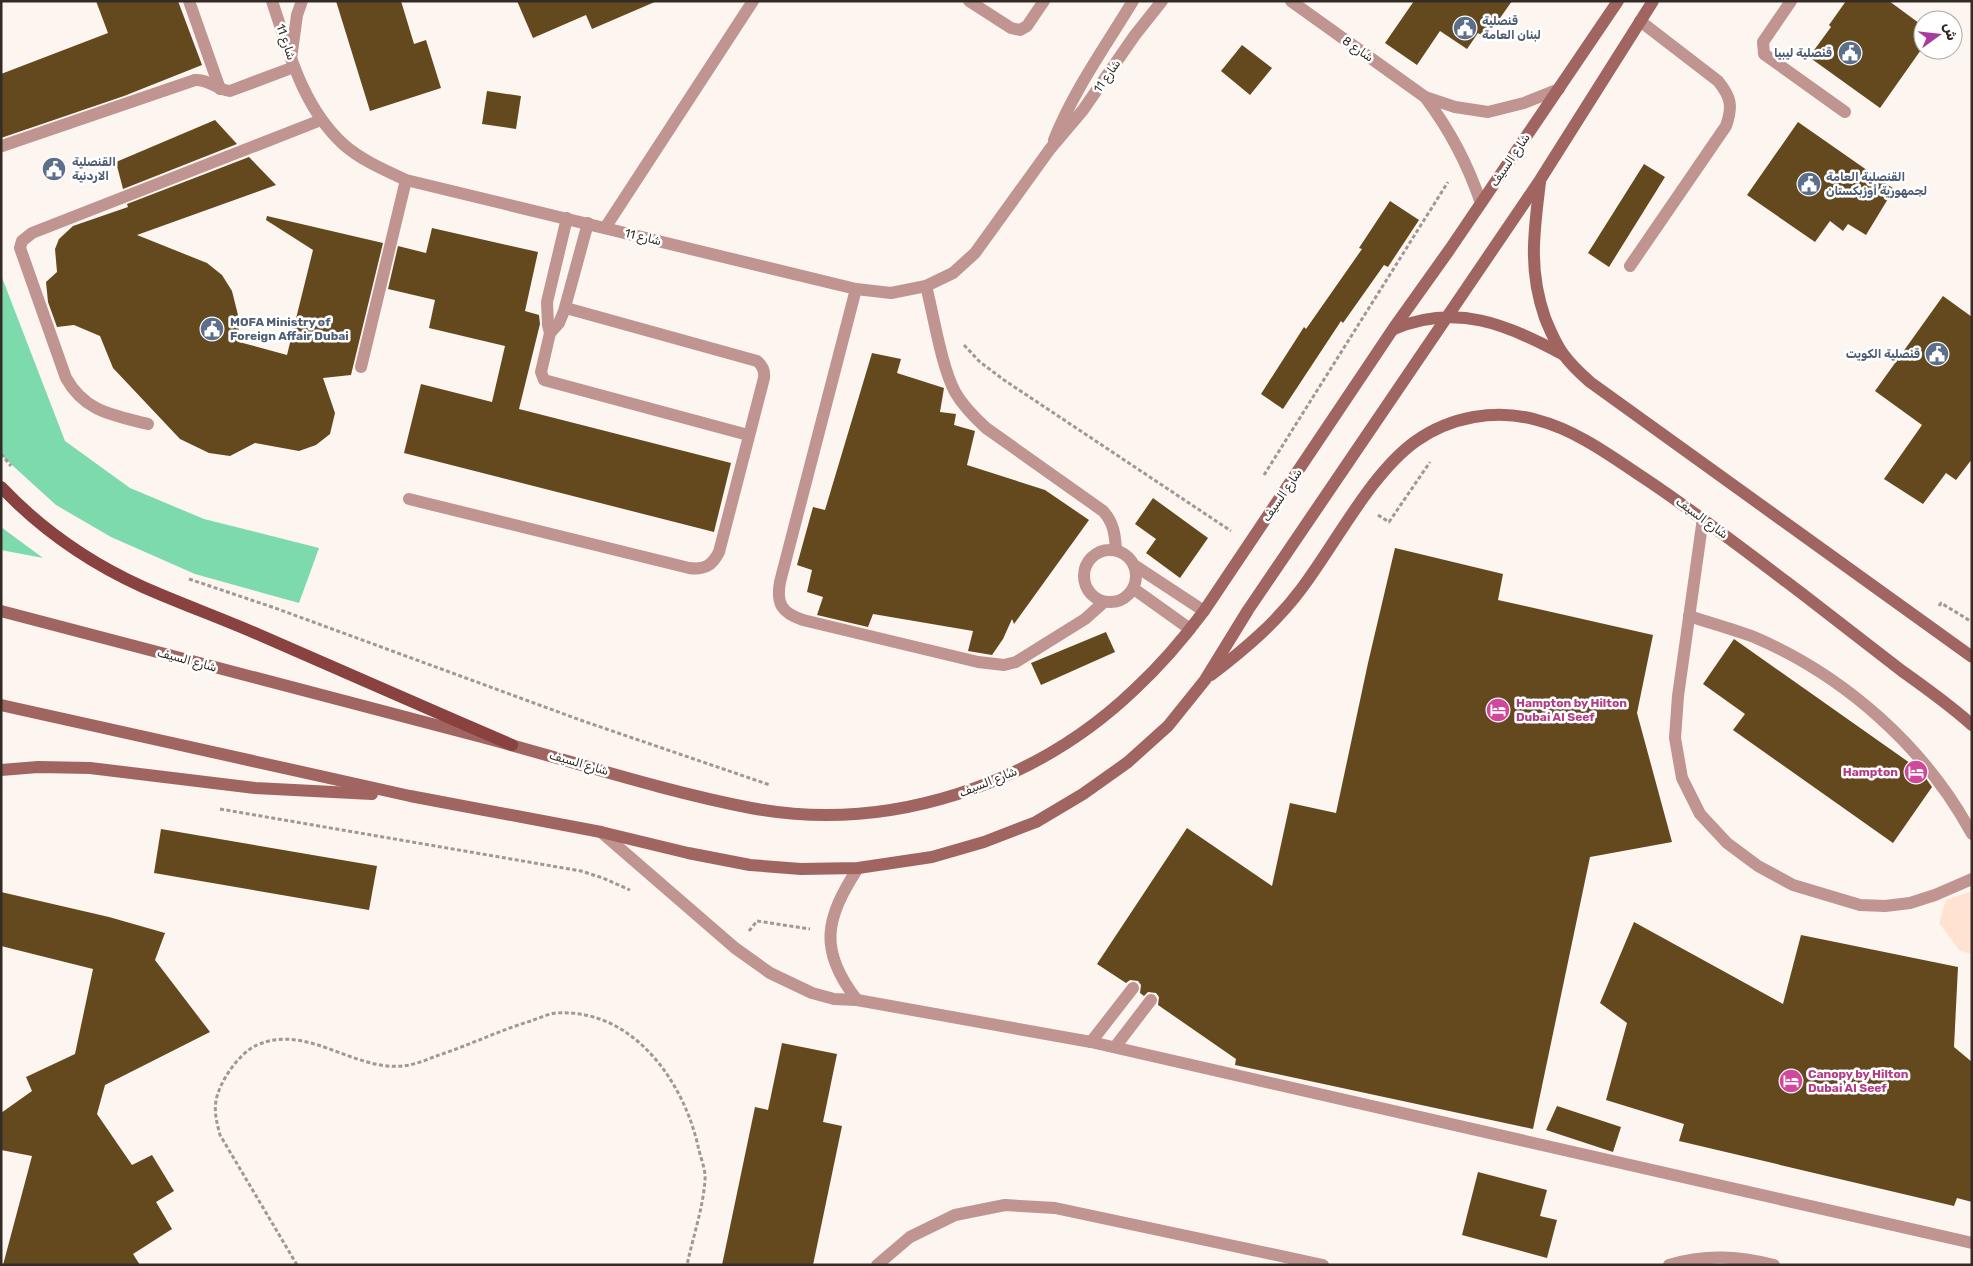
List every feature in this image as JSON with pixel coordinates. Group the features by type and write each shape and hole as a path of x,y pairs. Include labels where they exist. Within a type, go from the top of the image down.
{"main road":[{"name":"شارع السيف","path":"1,611 512,745 668,788 753,808 800,814 856,815 914,807 963,793 1002,778 1054,751 1096,723 1134,691 1174,650 1204,611 1393,329 1559,90 1618,1"},
{"name":"شارع السيف","path":"1,705 410,796 601,832 688,853 750,865 801,869 858,868 932,856 984,842 1036,822 1083,794 1128,762 1168,726 1205,680 1248,610 1540,180 1653,1"},
{"name":"شارع السيف","path":"1540,180 1534,248 1535,283 1549,328 1562,354 1590,382 1972,657"},
{"path":"1393,329 1427,318 1446,316 1470,318 1495,323 1523,334 1562,354"},
{"name":"شارع السيف","path":"1205,680 1258,638 1281,614 1302,588 1360,504 1397,458 1415,442 1436,429 1458,421 1484,415 1511,415 1537,420 1567,431 1610,455 1703,518 1972,725"},
{"path":"1,487 54,535 96,563 141,586 512,745"},
{"path":"1,770 38,767 90,768 255,788 410,796"}],"street":[{"path":"189,1 220,89"},
{"name":"شارع 11","path":"272,1 303,91 321,120 344,145 372,164 406,180 856,289 891,293 926,286 952,273 975,253 1050,149 1083,110 1135,35 1162,1"},
{"path":"2,146 195,80 206,81 220,89 230,91 293,63 297,15 302,1"},
{"path":"969,1 1011,28 1020,30 1027,26 1044,1"},
{"name":"شارع 11","path":"1050,149 1071,102 1134,1"},
{"name":"شارع 8","path":"1291,1 1425,97 1442,118 1463,157 1481,203"},
{"path":"1791,1 1764,42 1764,54 1845,112"},
{"path":"605,228 749,4"},
{"path":"1630,266 1726,126 1730,114 1730,102 1726,91 1718,81 1640,21"},
{"name":"شارع 8","path":"1425,97 1455,107 1488,112 1524,103 1559,90"},
{"path":"148,424 98,410 73,391 66,378 20,248 22,241 32,233 321,120"},
{"path":"361,367 406,180"},
{"path":"567,218 547,302 550,333 541,372 542,378 546,382 748,435"},
{"path":"550,333 559,323 566,308 588,224"},
{"path":"926,286 947,370 955,392 968,411 986,428 1103,511 1110,519 1114,528 1116,550"},
{"path":"856,289 780,582 778,594 782,607 791,616 803,620 978,662 1004,665 1027,657 1086,619 1104,602"},
{"path":"410,499 698,569 708,567 715,560 719,552 764,378 764,369 757,361 566,308"},
{"path":"1703,518 1689,616 1675,738 1682,778 1700,814 1727,843 1758,866 1793,884 1860,905 1886,906 1910,903 1935,895 1972,879"},
{"path":"1134,565 1137,577 1134,589 1126,598 1116,602 1104,602 1093,597 1086,588 1084,576 1086,564 1094,555 1104,550 1116,550 1127,556 1134,565 1204,611"},
{"path":"1134,589 1190,629"},
{"path":"1689,616 1754,637 1814,668 1869,708 1918,756 1959,810 1972,834"},
{"path":"601,832 735,948 770,973 791,984 834,999 857,1000 1092,1042 1972,1243"},
{"path":"857,1000 842,981 832,958 830,931 835,909 858,868"},
{"path":"1092,1042 1133,988"},
{"path":"1115,1047 1151,1000"},
{"path":"877,1265 910,1237 955,1215 1005,1205 1055,1208 1323,1265"},
{"path":"1669,1265 1686,1259 1720,1256 1754,1260 1774,1265"}],"path":[{"path":"1261,480 1463,157"},
{"path":"964,345 980,362 1004,380 1249,543"},
{"path":"1,454 17,473"},
{"path":"1388,522 1431,460"},
{"path":"1225,538 1235,522"},
{"path":"184,577 275,608 583,721 773,786"},
{"path":"219,809 581,871 603,878 631,891"},
{"path":"735,948 756,922 830,931"},
{"path":"297,1265 220,1135 215,1115 216,1100 230,1070 244,1054 256,1045 275,1040 300,1040 340,1052 360,1062 382,1067 405,1066 450,1052 514,1026 555,1013 582,1014 617,1026 654,1056 675,1086 695,1132 705,1178 687,1265"}],"shaded area":[{"path":"1972,891 1972,954 1960,951 1939,923 1946,900"}],"green space":[{"path":"1,275 65,441 130,488 204,519 319,548 299,603 195,574 111,537 56,505 1,455"},
{"path":"1,527 43,558 1,550"}],"building":[{"path":"96,1 178,1 202,65 124,96 1,138 1,74 108,33"},
{"path":"336,1 401,1 414,44 426,40 441,88 370,111"},
{"path":"517,1 657,1 592,29 586,15 533,38"},
{"path":"1414,1 1512,1 1486,38 1478,33 1467,49 1440,31 1417,65 1385,43"},
{"name":"قنصلية ليبيا","path":"1846,1 1889,1 1913,19 1914,60 1880,108 1809,57 1831,27 1829,25"},
{"path":"1242,45 1272,68 1250,95 1221,71"},
{"path":"487,91 521,96 516,129 482,124"},
{"path":"215,120 237,144 123,189 116,162"},
{"name":"القنصلية العامة لجمهورية أوزبكستان","path":"1798,122 1894,189 1866,235 1848,224 1843,231 1830,221 1815,242 1747,195"},
{"path":"249,157 276,185 137,235 207,263 222,275 232,291 238,315 239,342 287,355 313,250 266,220 267,216 383,243 351,375 323,378 335,413 330,434 316,445 299,451 255,443 230,456 209,453 180,439 113,368 100,336 74,325 57,327 48,302 46,282 57,272 55,249 59,239 73,226 128,207 127,204"},
{"path":"1644,164 1665,177 1609,267 1588,253"},
{"path":"1390,201 1419,220 1388,267 1384,265 1343,323 1341,321 1283,409 1261,394 1304,327 1306,329 1362,249 1359,248"},
{"path":"432,228 538,252 525,311 539,315 540,324 519,409 731,463 714,532 404,453 421,384 492,402 505,346 429,328 435,300 388,289 398,246 426,253"},
{"name":"قنصلية الكويت","path":"1943,296 1972,317 1972,459 1956,480 1946,473 1923,504 1884,479 1922,425 1875,391"},
{"path":"872,353 901,359 897,373 944,388 940,412 956,414 954,425 975,431 967,465 1045,490 1089,520 1014,624 1012,619 1003,639 992,655 968,651 973,631 873,614 868,627 817,615 823,597 807,592 812,570 797,565 813,507 825,510"},
{"path":"1153,498 1208,538 1180,578 1146,553 1156,539 1135,524"},
{"path":"1395,548 1503,574 1498,600 1653,635 1637,713 1672,842 1590,857 1533,1129 1235,1065 1236,1059 1158,1005 1159,997 1156,993 1148,992 1144,996 1140,993 1141,985 1138,981 1130,980 1126,983 1097,964 1187,828 1272,886 1290,803 1336,813"},
{"path":"1106,632 1115,652 1041,685 1031,663"},
{"path":"1734,639 1917,768 1925,777 1932,787 1893,843 1733,730 1745,714 1703,684"},
{"path":"161,829 377,866 369,910 154,873"},
{"path":"1,892 109,917 165,933 155,960 210,1032 105,1085 97,1114 132,1165 152,1155 174,1191 156,1202 172,1229 133,1254 140,1265 3,1265 32,1156 1,1150 1,1113 32,1091 26,1077 75,1054 93,969 1,946"},
{"name":"Canopy by Hilton Dubai Al Seef","path":"1634,922 1783,1004 1801,935 1958,967 1954,1047 1972,1062 1972,1202 1957,1198 1954,1206 1679,1141 1684,1124 1606,1100 1627,1023 1600,1003"},
{"path":"782,1043 837,1054 823,1122 842,1126 813,1265 722,1265 755,1107 768,1110"},
{"path":"1557,1106 1621,1127 1613,1152 1546,1130"},
{"path":"1478,1172 1547,1190 1540,1216 1557,1220 1547,1258 1462,1235"}],"place":[{"name":"قنصلية لبنان العامة","path":"1465,28"},
{"name":"قنصلية ليبيا","path":"1850,53"},
{"name":"القنصلية الاردنية","path":"54,169"},
{"name":"القنصلية العامة لجمهورية أوزبكستان","path":"1809,184"},
{"name":"MOFA Ministry of Foreign Affair Dubai","path":"212,329"},
{"name":"قنصلية الكويت","path":"1937,354"},
{"name":"Hampton by Hilton Dubai Al Seef","path":"1498,710"},
{"name":"Hampton","path":"1916,772"},
{"name":"Canopy by Hilton Dubai Al Seef","path":"1791,1081"}]}
